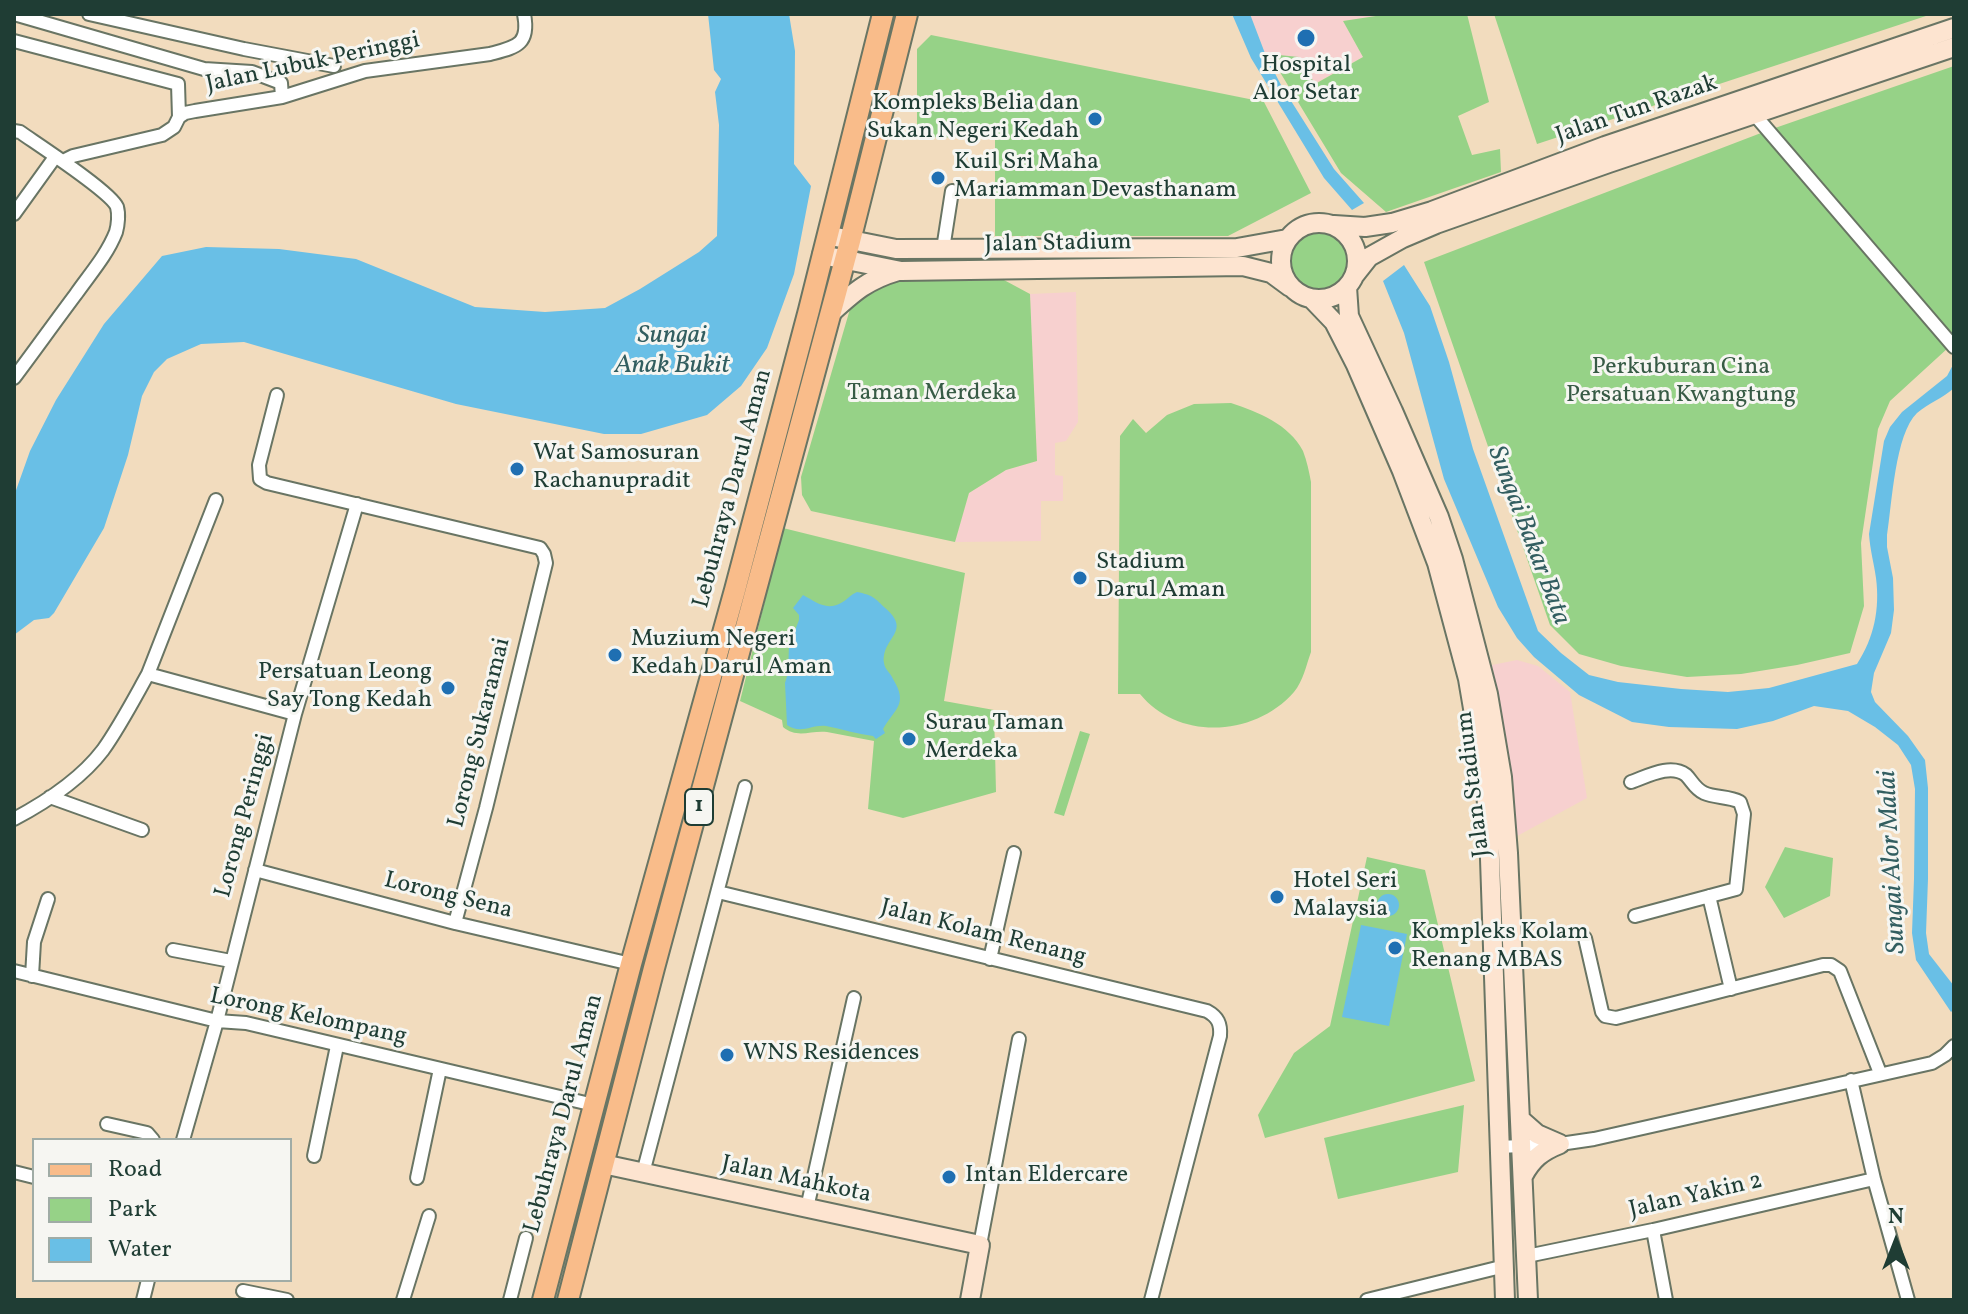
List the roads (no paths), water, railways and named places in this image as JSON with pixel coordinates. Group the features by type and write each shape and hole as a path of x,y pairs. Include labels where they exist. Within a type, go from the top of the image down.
{"main road":[{"name":"Lebuhraya Darul Aman","path":"543,1300 631,964 727,619 883,14"},
{"name":"Lebuhraya Darul Aman","path":"568,1300 848,250 907,14"},
{"name":"Jalan Tun Razak","path":"1334,225 1365,227 1419,215 1605,146 1954,28"},
{"name":"Jalan Tun Razak","path":"1351,282 1369,257 1436,224 1954,47"},
{"path":"1320,222 1343,231 1352,240 1356,252 1357,265 1351,282 1337,295 1325,299 1312,299 1300,294 1290,287 1280,264 1287,239 1307,224 1320,222"},
{"name":"Jalan Stadium","path":"828,235 848,250 901,271 1243,266 1271,273 1290,287"},
{"name":"Jalan Stadium","path":"822,255 848,250 896,249 1237,248 1287,239"},
{"path":"831,313 875,278 901,271"},
{"name":"Jalan Stadium","path":"1351,282 1349,316 1439,517 1486,681 1506,819 1528,1300"},
{"name":"Jalan Stadium","path":"1312,299 1334,322 1391,444 1437,563 1468,679 1485,779 1489,830 1505,1300"},
{"path":"1520,1119 1537,1134 1560,1144"},
{"path":"1523,1176 1534,1159 1560,1144"},
{"name":"Jalan Mahkota","path":"603,1164 980,1245"},
{"path":"970,1300 980,1245"}],"street":[{"path":"14,14 204,69 252,72 281,83"},
{"path":"89,14 133,19 283,57 334,66"},
{"name":"Jalan Lubuk Peringgi","path":"179,117 195,111 282,97 365,71 490,54 517,45 527,30 524,14"},
{"path":"14,41 178,84 204,69"},
{"path":"282,97 283,57"},
{"path":"14,214 59,159 162,135 174,127 179,117 178,84"},
{"path":"1754,114 1954,347"},
{"path":"14,131 59,159 117,207 117,228 106,252 14,378"},
{"path":"943,249 952,191"},
{"path":"277,395 259,465 260,479 357,504"},
{"path":"14,819 50,797 102,751 148,674 216,500"},
{"name":"Lorong Sukaramai","path":"357,504 540,548 544,554 546,563 455,923"},
{"name":"Lorong Peringgi","path":"184,1138 217,1021 295,714 357,504"},
{"path":"148,674 295,714"},
{"path":"1631,782 1665,771 1678,771 1686,775 1700,792 1740,802 1744,814 1736,889 1635,916"},
{"path":"643,1173 745,787"},
{"path":"50,797 142,830"},
{"path":"990,959 1014,853"},
{"name":"Lorong Sena","path":"255,870 455,923 631,964"},
{"name":"Jalan Kolam Renang","path":"718,892 1207,1011 1218,1020 1220,1036 1151,1300"},
{"path":"1709,896 1731,989"},
{"path":"32,976 34,942 48,899"},
{"path":"1585,938 1602,1012 1610,1018 1823,965 1836,967 1880,1073"},
{"path":"173,950 231,961"},
{"name":"Lorong Kelompang","path":"14,971 217,1021 246,1023 594,1105"},
{"path":"807,1208 854,998"},
{"path":"980,1245 1019,1039"},
{"path":"314,1156 337,1046"},
{"path":"1500,1147 1594,1139 1932,1063 1954,1046"},
{"path":"417,1178 440,1069"},
{"path":"1851,1080 1874,1179 1908,1300"},
{"path":"107,1124 147,1133 151,1138"},
{"name":"Jalan Yakin 2","path":"1527,1256 1874,1179"},
{"path":"403,1300 429,1216"},
{"path":"1653,1230 1666,1300"},
{"path":"510,1300 526,1238"},
{"path":"1367,1300 1505,1266"},
{"path":"243,1291 287,1300"}],"water":[{"name":"Sungai Anak Bukit","path":"708,14 789,14 795,51 794,164 811,186 794,274 767,348 741,386 707,415 641,434 604,434 456,404 244,342 201,344 167,359 154,372 142,396 128,455 104,528 54,613 49,618 34,620 14,635 14,496 30,451 56,400 104,324 162,256 206,247 279,249 356,259 475,307 545,312 605,308 699,252 717,236 719,125 715,92 721,79 714,70"},
{"path":"1232,14 1250,14 1281,85 1334,169 1364,203 1352,210 1324,178 1251,58"},
{"name":"Sungai Bakar Bata","path":"1404,265 1430,306 1473,449 1538,631 1589,675 1618,682 1728,692 1769,688 1857,664 1872,634 1876,612 1876,578 1869,534 1884,441 1902,412 1947,376 1954,363 1954,388 1917,413 1899,453 1887,535 1894,610 1891,633 1874,673 1871,692 1875,702 1908,736 1925,760 1928,788 1926,933 1929,954 1954,986 1954,1009 1951,1012 1916,960 1912,933 1915,789 1911,765 1898,745 1848,711 1814,706 1773,721 1737,729 1669,727 1632,722 1579,695 1534,657 1517,638 1498,607 1444,479 1404,333 1383,281"},
{"path":"857,592 875,599 896,623 894,635 884,654 884,663 898,688 898,706 883,729 885,733 876,739 826,726 792,728 787,725 785,683 789,646 799,620 793,608 803,595 821,605 831,606"},
{"path":"1388,894 1399,905 1388,916 1377,905"},
{"path":"1361,925 1407,934 1389,1026 1342,1017"}],"place":[{"name":"Hospital Alor Setar","path":"1306,38"},
{"name":"Kompleks Belia dan Sukan Negeri Kedah","path":"1095,119"},
{"name":"Kuil Sri Maha Mariamman Devasthanam","path":"938,178"},
{"name":"Wat Samosuran Rachanupradit","path":"517,469"},
{"name":"Stadium Darul Aman","path":"1080,578"},
{"name":"Muzium Negeri Kedah Darul Aman","path":"615,655"},
{"name":"Persatuan Leong Say Tong Kedah","path":"448,688"},
{"name":"Surau Taman Merdeka","path":"909,739"},
{"name":"Hotel Seri Malaysia","path":"1277,897"},
{"name":"Kompleks Kolam Renang MBAS","path":"1395,948"},
{"name":"WNS Residences","path":"727,1055"},
{"name":"Intan Eldercare","path":"949,1177"}],"park label":[{"name":"Perkuburan Cina Persatuan Kwangtung","path":"1681,383"},
{"name":"Taman Merdeka","path":"932,395"}],"water label":[{"name":"Sungai Alor Malai","path":"1894,862"}]}
